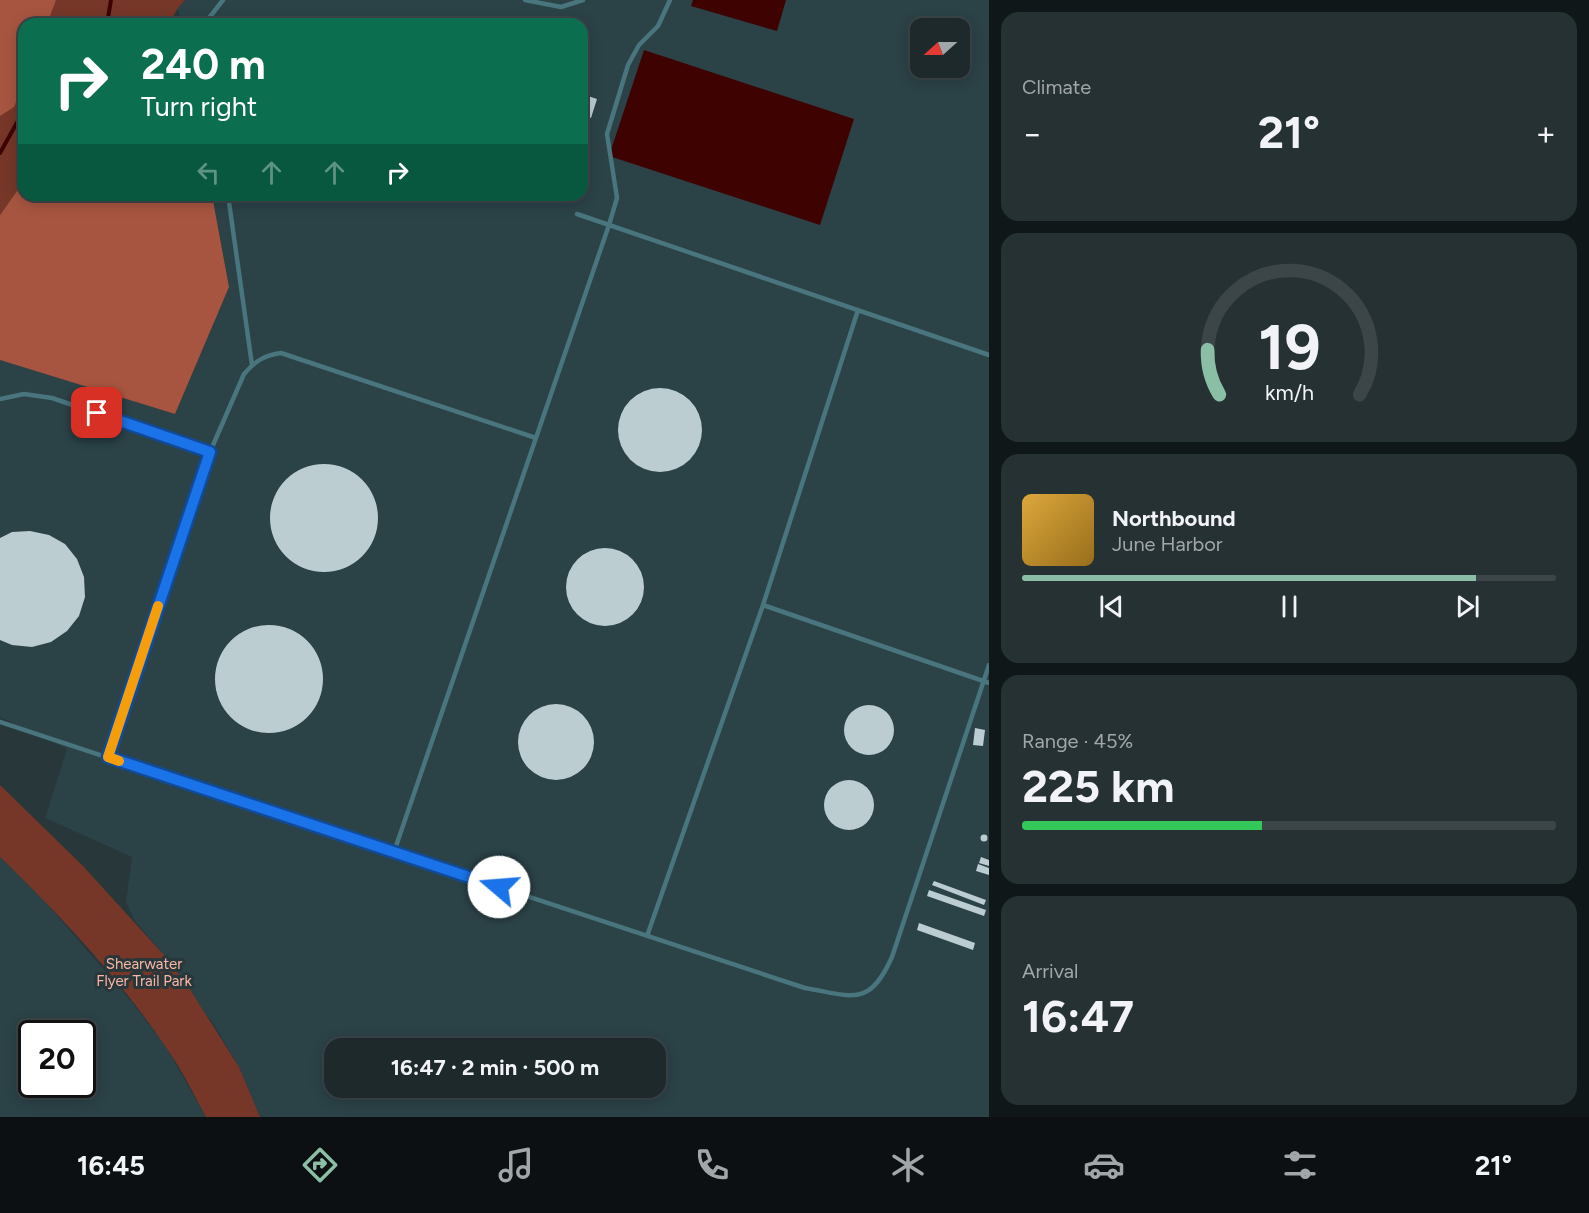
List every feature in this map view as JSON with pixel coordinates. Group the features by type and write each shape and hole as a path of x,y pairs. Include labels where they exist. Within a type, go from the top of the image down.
{"lane":[{"path":"209,18 223,0"},
{"path":"525,0 561,7 584,0"},
{"path":"393,852 609,225 617,198 607,134 628,65 639,45 658,26 670,1 664,0"},
{"path":"229,201 252,365"},
{"path":"577,214 989,356"},
{"path":"647,936 763,605 858,310"},
{"path":"108,757 210,452 244,374 252,365 266,355 281,352 536,438"},
{"path":"0,399 24,394 52,398 210,452"},
{"path":"763,605 986,682"},
{"path":"0,722 805,988 851,996 865,993 878,984 892,957 986,682 989,664"}],"shaded area":[{"path":"0,0 56,0 49,18 18,18 18,97 14,107 0,116"},
{"path":"185,0 989,0 989,1117 260,1117 239,1067 216,1028 164,955 135,921 126,902 132,857 45,818 67,749 0,717 0,360 175,414 229,287 213,201 588,201 588,18 180,18 178,8"},
{"path":"693,0 786,0 777,31 691,6"},
{"path":"644,50 854,119 820,225 609,156"},
{"path":"17,191 18,201 213,201 229,287 175,414 0,360 0,215"},
{"path":"0,857 41,897 131,1001 165,1045 206,1117 0,1117"}],"green space":[{"path":"56,0 185,0 172,18 46,18"},
{"path":"18,61 18,190 0,215 0,89"},
{"name":"Shearwater Flyer Trail Park","path":"0,785 83,866 164,955 191,991 239,1067 260,1117 206,1117 171,1054 128,996 66,924 0,857"}],"building":[{"path":"588,96 597,99 591,118 588,117"},
{"path":"660,388 676,391 690,400 699,414 702,430 699,446 690,460 676,469 660,472 644,469 630,460 621,446 618,430 621,414 630,400 644,391"},
{"path":"324,464 345,468 362,480 374,497 378,518 374,539 362,556 345,568 324,572 303,568 286,556 274,539 270,518 274,497 286,480 303,468"},
{"path":"30,531 49,535 65,544 77,559 84,577 85,597 79,616 67,631 51,642 32,647 12,645 0,640 0,538 12,532"},
{"path":"605,548 620,551 637,565 644,587 641,602 627,619 605,626 590,623 573,609 566,587 569,572 583,555"},
{"path":"269,625 290,629 307,641 319,658 323,679 319,700 307,717 290,729 269,733 248,729 231,717 219,700 215,679 219,658 231,641 248,629"},
{"path":"556,704 571,707 583,715 591,727 594,742 591,757 583,769 571,777 556,780 541,777 529,769 521,757 518,742 521,727 529,715 541,707"},
{"path":"864,705 874,705 887,712 894,725 894,735 887,748 874,755 864,755 855,751 848,744 844,735 844,725 848,716 855,709"},
{"path":"975,728 985,730 983,746 973,745"},
{"path":"849,780 867,787 874,805 867,823 849,830 831,823 824,805 831,787"},
{"path":"984,835 987,838 984,841 981,838"},
{"path":"981,857 989,860 989,866 979,863"},
{"path":"978,864 989,868 989,875 976,871"},
{"path":"934,881 986,900 984,905 932,885"},
{"path":"929,890 986,910 984,916 927,896"},
{"path":"919,923 975,943 973,950 917,930"}],"waterway":[{"path":"108,18 111,0"},
{"path":"0,153 18,121"}],"slow traffic":[{"path":"119,761 108,757 158,606"}],"route":[{"path":"97,413 210,452 108,757 499,887"}]}
